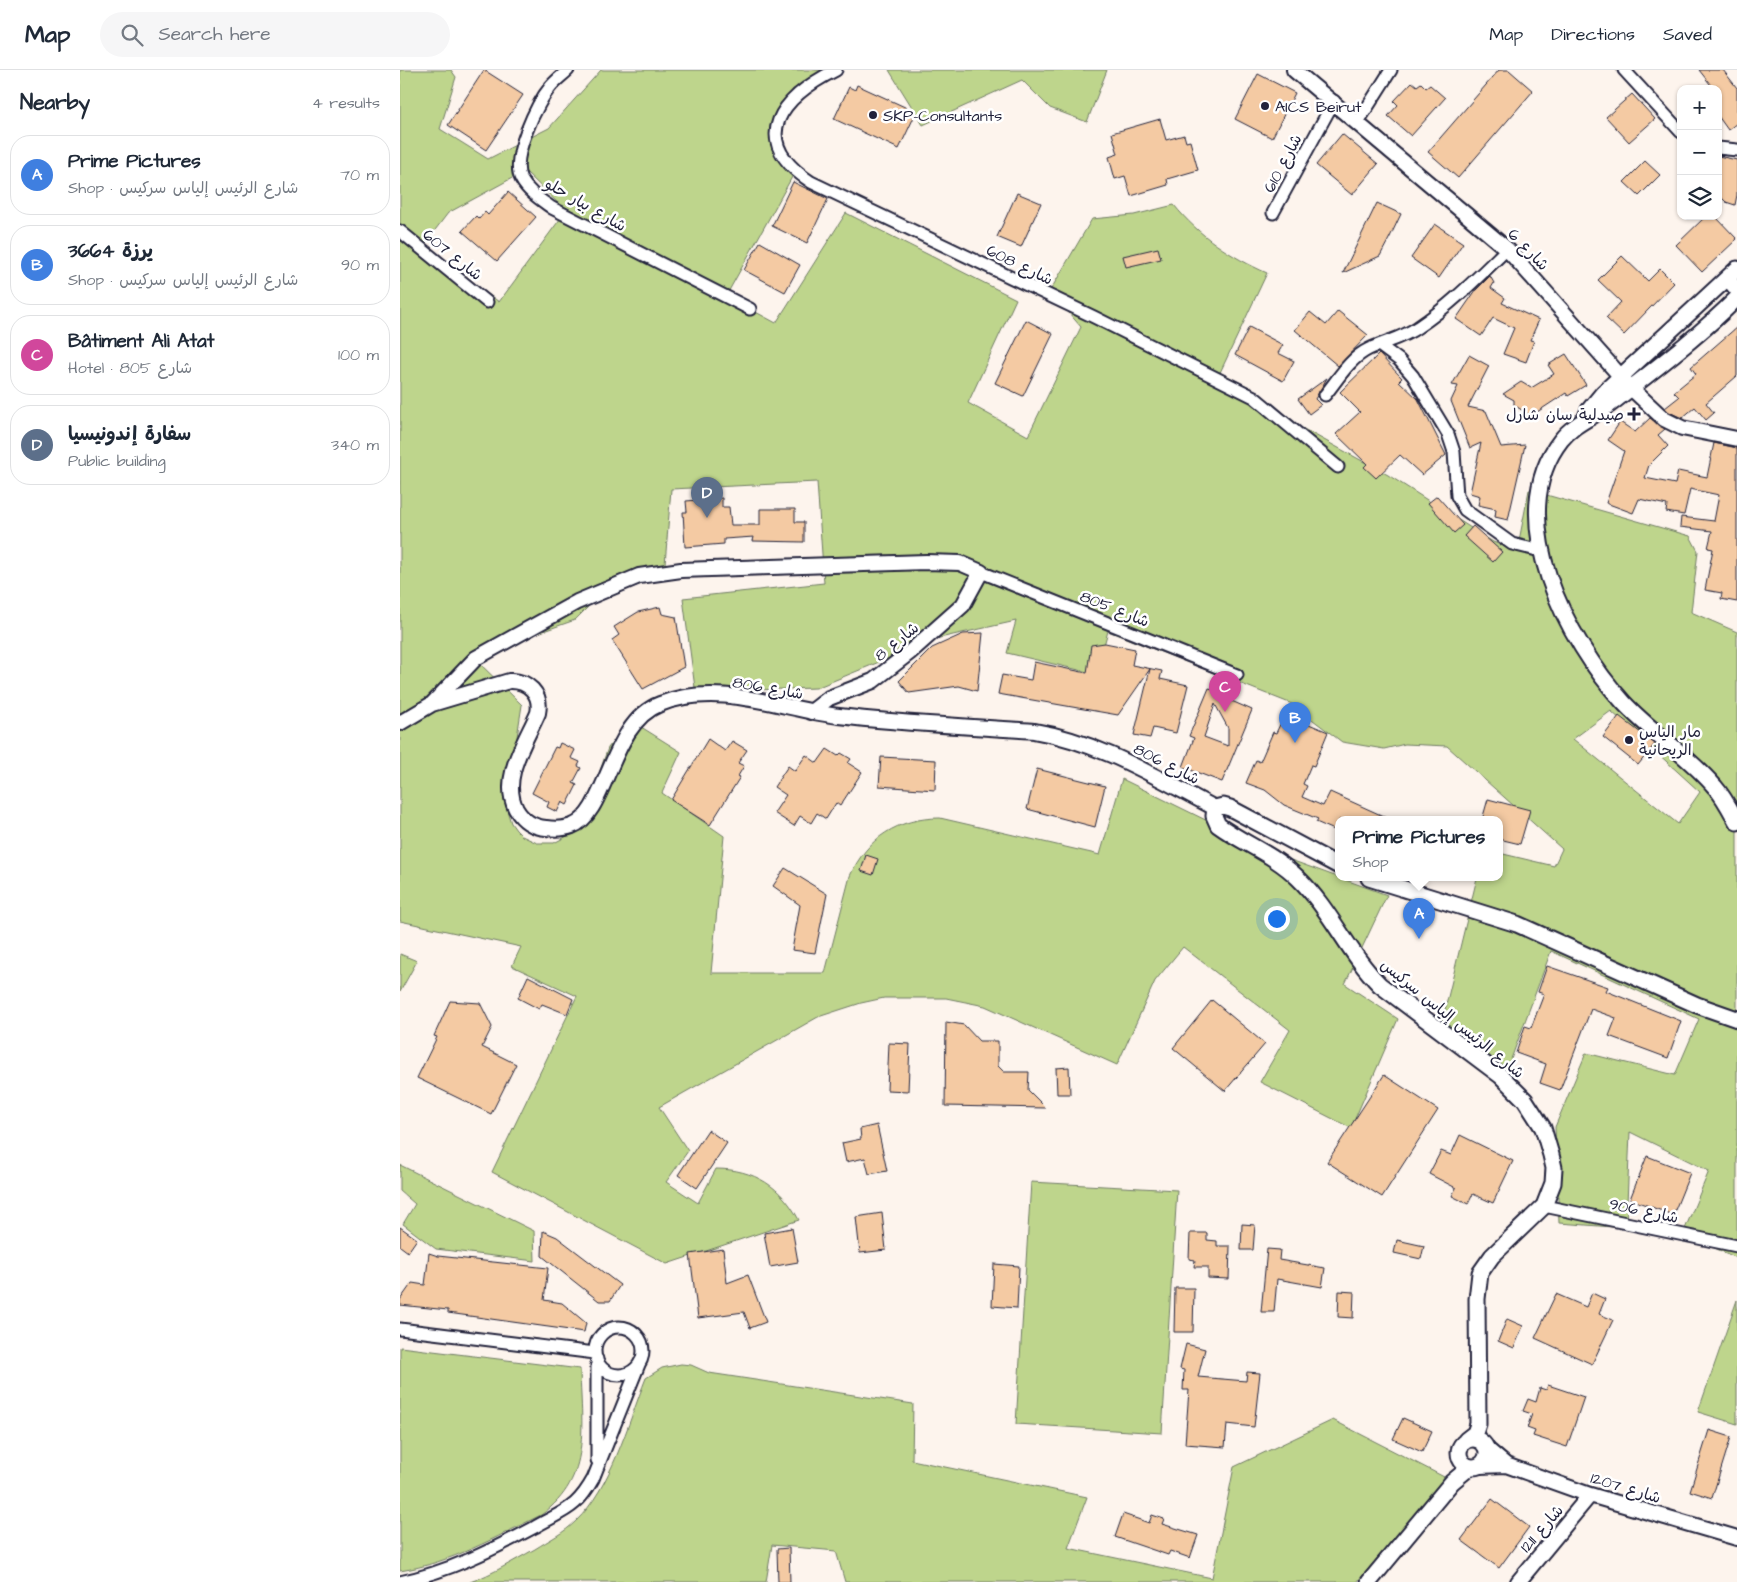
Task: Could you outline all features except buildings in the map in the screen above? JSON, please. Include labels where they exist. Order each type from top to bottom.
[{"type":"main road","points":[[1626,382],[1643,353],[1734,279]]},
{"type":"main road","points":[[1737,298],[1690,341],[1594,403],[1586,417],[1562,439],[1547,466],[1539,498],[1541,551],[1554,596],[1567,622],[1604,678],[1630,708],[1717,788],[1737,822]]},
{"type":"main road","points":[[1216,808],[1222,806],[1237,811],[1335,864]]},
{"type":"main road","name":"شارع الرئيس إلياس سركيس","points":[[1216,808],[1214,816],[1218,824],[1284,865],[1298,878],[1336,924],[1366,971],[1380,986],[1501,1076],[1524,1100],[1543,1128],[1554,1168],[1553,1183],[1544,1206],[1492,1256],[1480,1273],[1477,1299],[1478,1424],[1486,1446]]},
{"type":"main road","points":[[1379,881],[1517,924],[1697,1005],[1737,1019]]},
{"type":"main road","points":[[1470,1464],[1460,1449],[1466,1440],[1475,1433],[1478,1424]]},
{"type":"main road","points":[[1369,1582],[1452,1482],[1470,1464],[1486,1460],[1486,1446],[1476,1439],[1466,1440]]},
{"type":"street","name":"شارع بيار حلو","points":[[568,70],[552,85],[537,107],[519,155],[518,166],[521,179],[534,195],[552,208],[750,309]]},
{"type":"street","name":"شارع 608","points":[[836,70],[810,83],[790,101],[778,122],[778,148],[794,170],[811,182],[1094,317],[1254,397],[1338,467]]},
{"type":"street","name":"شارع 6","points":[[1294,70],[1507,249],[1626,382],[1664,419],[1682,428],[1737,439]]},
{"type":"street","points":[[1358,122],[1391,70]]},
{"type":"street","points":[[1624,70],[1679,130]]},
{"type":"street","name":"شارع 610","points":[[1274,213],[1334,102]]},
{"type":"street","points":[[1722,148],[1737,150]]},
{"type":"street","name":"شارع 607","points":[[400,231],[487,302]]},
{"type":"street","points":[[1325,395],[1351,362],[1368,350],[1409,334],[1430,319],[1507,249]]},
{"type":"street","points":[[1379,345],[1399,360],[1412,376],[1448,434],[1454,452],[1457,496],[1465,510],[1512,544],[1541,551]]},
{"type":"street","points":[[400,723],[432,704],[476,658],[577,602],[639,576],[681,570],[926,562],[960,563],[981,572]]},
{"type":"street","name":"شارع 805","points":[[981,572],[1237,675]]},
{"type":"street","name":"شارع 8","points":[[812,712],[829,698],[873,681],[909,653],[963,605],[981,572]]},
{"type":"street","name":"شارع 806","points":[[432,704],[509,681],[521,682],[531,687],[539,702],[538,713],[511,777],[511,791],[516,808],[524,820],[536,827],[555,829],[574,826],[586,815],[625,736],[644,712],[661,704],[686,698],[747,697],[812,712],[1058,735],[1093,746],[1216,808]]},
{"type":"street","name":"شارع 906","points":[[1544,1206],[1737,1246]]},
{"type":"street","points":[[400,1582],[433,1574],[471,1558],[567,1509],[584,1494],[597,1469],[640,1362],[643,1349],[642,1342],[638,1336],[627,1328],[608,1330],[598,1339],[596,1356],[597,1469]]},
{"type":"street","points":[[400,1329],[596,1356],[605,1370],[618,1374],[631,1372],[640,1362]]},
{"type":"street","name":"شارع 1207","points":[[1486,1446],[1506,1465]]},
{"type":"street","name":"شارع 1207","points":[[1470,1464],[1506,1465],[1590,1496],[1737,1538]]},
{"type":"street","name":"شارع 1211","points":[[1518,1582],[1590,1496]]},
{"type":"green space","points":[[400,70],[451,70],[456,77],[440,129],[488,159],[549,128],[601,70],[836,70],[793,89],[787,99],[780,131],[785,151],[797,168],[726,296],[776,323],[846,213],[1016,299],[968,403],[1028,436],[1081,327],[1050,291],[1092,219],[1134,215],[1174,205],[1216,245],[1267,273],[1216,381],[1388,475],[1493,542],[1517,551],[1529,490],[1690,536],[1698,551],[1691,612],[1737,632],[1737,1258],[1683,1234],[1709,1171],[1630,1132],[1626,1228],[1559,1223],[1555,1127],[1586,1053],[1675,1075],[1699,1019],[1551,951],[1504,1078],[1439,1034],[1476,881],[1503,881],[1503,854],[1554,866],[1562,849],[1447,746],[1405,744],[1384,749],[1342,742],[1292,704],[1108,631],[1096,674],[1007,653],[1016,621],[935,639],[816,688],[753,690],[695,688],[683,598],[824,583],[817,482],[671,489],[664,577],[597,598],[575,620],[472,656],[522,705],[506,807],[511,823],[516,830],[522,836],[537,843],[554,843],[575,832],[586,810],[608,748],[630,720],[681,752],[662,793],[724,836],[711,973],[825,973],[850,876],[865,851],[886,833],[898,826],[911,822],[940,818],[1100,855],[1122,779],[1277,855],[1335,876],[1335,881],[1348,881],[1387,895],[1345,984],[1398,1019],[1351,1128],[1260,1082],[1290,1030],[1183,947],[1155,981],[1117,1065],[985,1006],[946,998],[884,998],[861,1003],[818,1017],[659,1107],[688,1151],[666,1182],[698,1203],[716,1169],[743,1172],[754,1176],[775,1189],[792,1208],[799,1220],[667,1264],[492,1172],[577,996],[512,966],[521,947],[400,921]],"holes":[[[525,171],[566,211],[499,302],[423,246],[448,213]],[[1611,711],[1700,792],[1678,824],[1573,739]]]},
{"type":"green space","points":[[889,70],[1107,70],[1087,122],[1050,108],[1022,80],[923,125]]},
{"type":"green space","points":[[400,954],[417,961],[400,992]]},
{"type":"green space","points":[[400,1165],[534,1231],[535,1261],[436,1249],[403,1224],[415,1204],[400,1191]]},
{"type":"green space","points":[[1031,1182],[1177,1190],[1162,1433],[1016,1424]]},
{"type":"green space","points":[[1737,1300],[1737,1424],[1698,1412]]},
{"type":"green space","points":[[400,1347],[580,1369],[582,1430],[576,1467],[569,1484],[558,1500],[541,1515],[455,1556],[400,1571]]},
{"type":"green space","points":[[681,1364],[691,1365],[709,1373],[913,1404],[912,1460],[1087,1497],[1068,1548],[1212,1578],[1234,1467],[1333,1420],[1446,1478],[1357,1582],[845,1582],[836,1551],[772,1545],[766,1582],[470,1582],[495,1571],[535,1549],[576,1521],[599,1491],[609,1473],[646,1378],[662,1368]]},
{"type":"place","name":"AICS Beirut","points":[[1265,106]]},
{"type":"place","name":"SKP-Consultants","points":[[873,115]]},
{"type":"place","name":"صيدلية سان شارل","points":[[1634,414]]},
{"type":"place","name":"سفارة إندونيسيا","points":[[707,518]]},
{"type":"place","name":"Bâtiment Ali Atat","points":[[1225,712]]},
{"type":"place","name":"مار الياس الريحانية","points":[[1629,740]]},
{"type":"place","name":"يرزة 3664","points":[[1295,743]]},
{"type":"place","name":"Prime Pictures","points":[[1419,939]]}]
